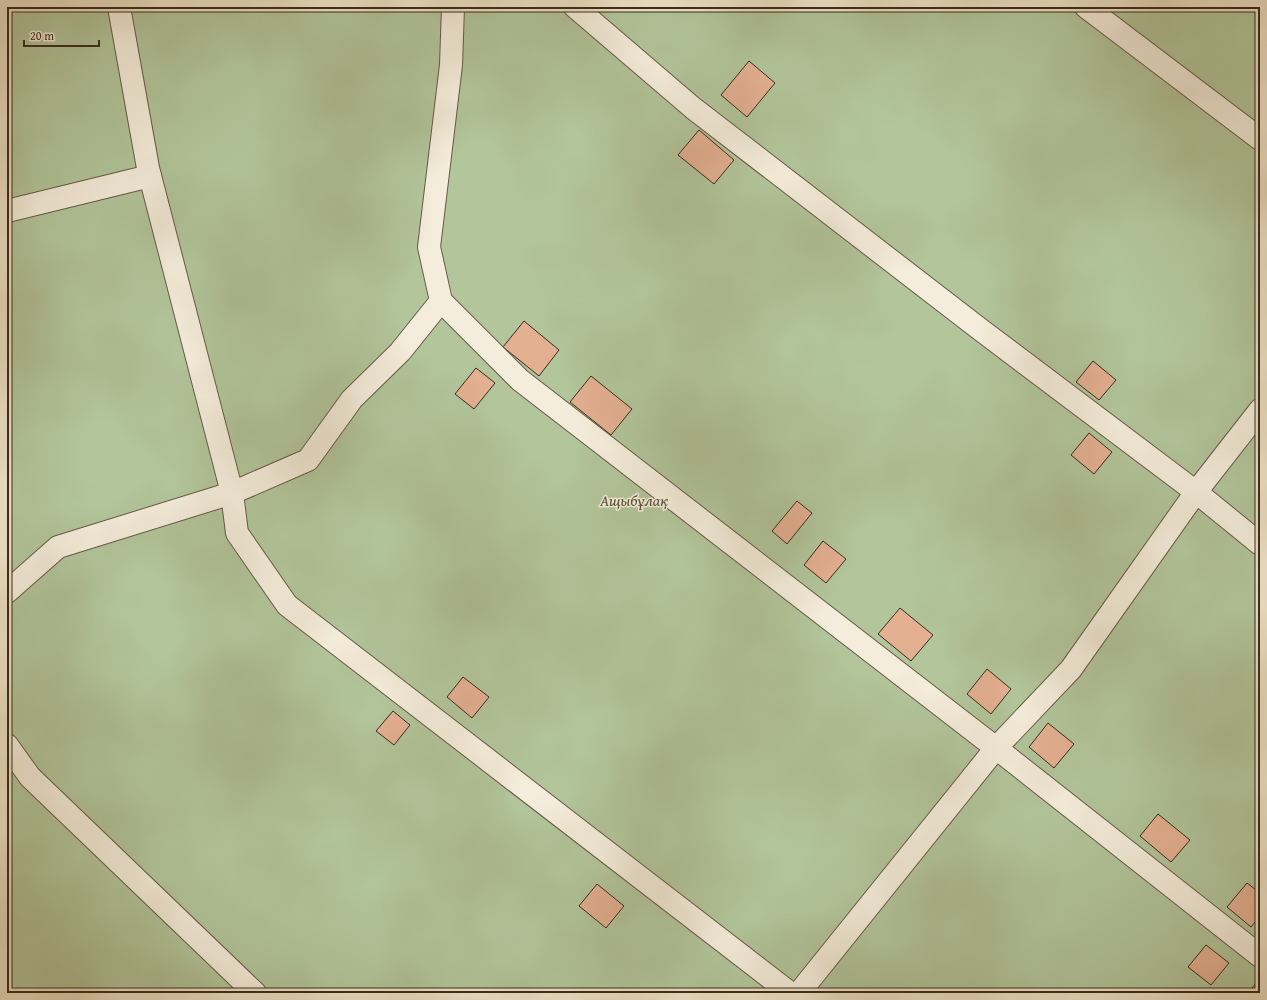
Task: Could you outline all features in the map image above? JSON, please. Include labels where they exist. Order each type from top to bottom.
[{"type":"street","points":[[119,7],[150,176],[232,493],[238,533],[287,605],[790,993]]},
{"type":"street","points":[[453,7],[451,65],[429,247],[441,301],[520,380],[996,748],[1260,956]]},
{"type":"street","points":[[575,7],[693,108],[981,330],[1196,492],[1260,544]]},
{"type":"street","points":[[1086,7],[1260,140]]},
{"type":"street","points":[[7,210],[150,176]]},
{"type":"street","points":[[7,592],[58,547],[232,493],[308,460],[352,398],[400,352],[441,301]]},
{"type":"street","points":[[799,993],[996,748],[1071,669],[1196,492],[1260,410]]},
{"type":"street","points":[[7,746],[30,777],[255,993]]},
{"type":"green space","name":"Ащыбұлақ","points":[[7,7],[1260,7],[1260,993],[7,993]]},
{"type":"building","points":[[749,61],[775,83],[747,117],[721,95]]},
{"type":"building","points":[[699,130],[734,160],[714,184],[678,155]]},
{"type":"building","points":[[524,321],[559,350],[539,376],[503,347]]},
{"type":"building","points":[[1093,361],[1116,380],[1099,400],[1076,382]]},
{"type":"building","points":[[476,368],[495,383],[474,409],[455,394]]},
{"type":"building","points":[[591,376],[632,409],[611,435],[570,402]]},
{"type":"building","points":[[1089,433],[1112,452],[1094,474],[1071,455]]},
{"type":"building","points":[[797,501],[812,513],[787,544],[772,531]]},
{"type":"building","points":[[823,541],[846,559],[826,583],[804,565]]},
{"type":"building","points":[[900,608],[933,635],[911,661],[878,634]]},
{"type":"building","points":[[987,669],[1011,689],[991,714],[967,694]]},
{"type":"building","points":[[463,677],[489,697],[472,718],[447,697]]},
{"type":"building","points":[[393,711],[410,725],[394,745],[376,731]]},
{"type":"building","points":[[1048,723],[1074,744],[1054,768],[1029,747]]},
{"type":"building","points":[[1158,814],[1190,840],[1171,862],[1140,836]]},
{"type":"building","points":[[1247,883],[1260,893],[1260,916],[1251,927],[1227,907]]},
{"type":"building","points":[[597,884],[624,906],[606,928],[579,906]]},
{"type":"building","points":[[1206,945],[1229,963],[1211,985],[1188,967]]},
{"type":"building","points":[[1257,982],[1260,984],[1260,993],[1248,993]]}]
